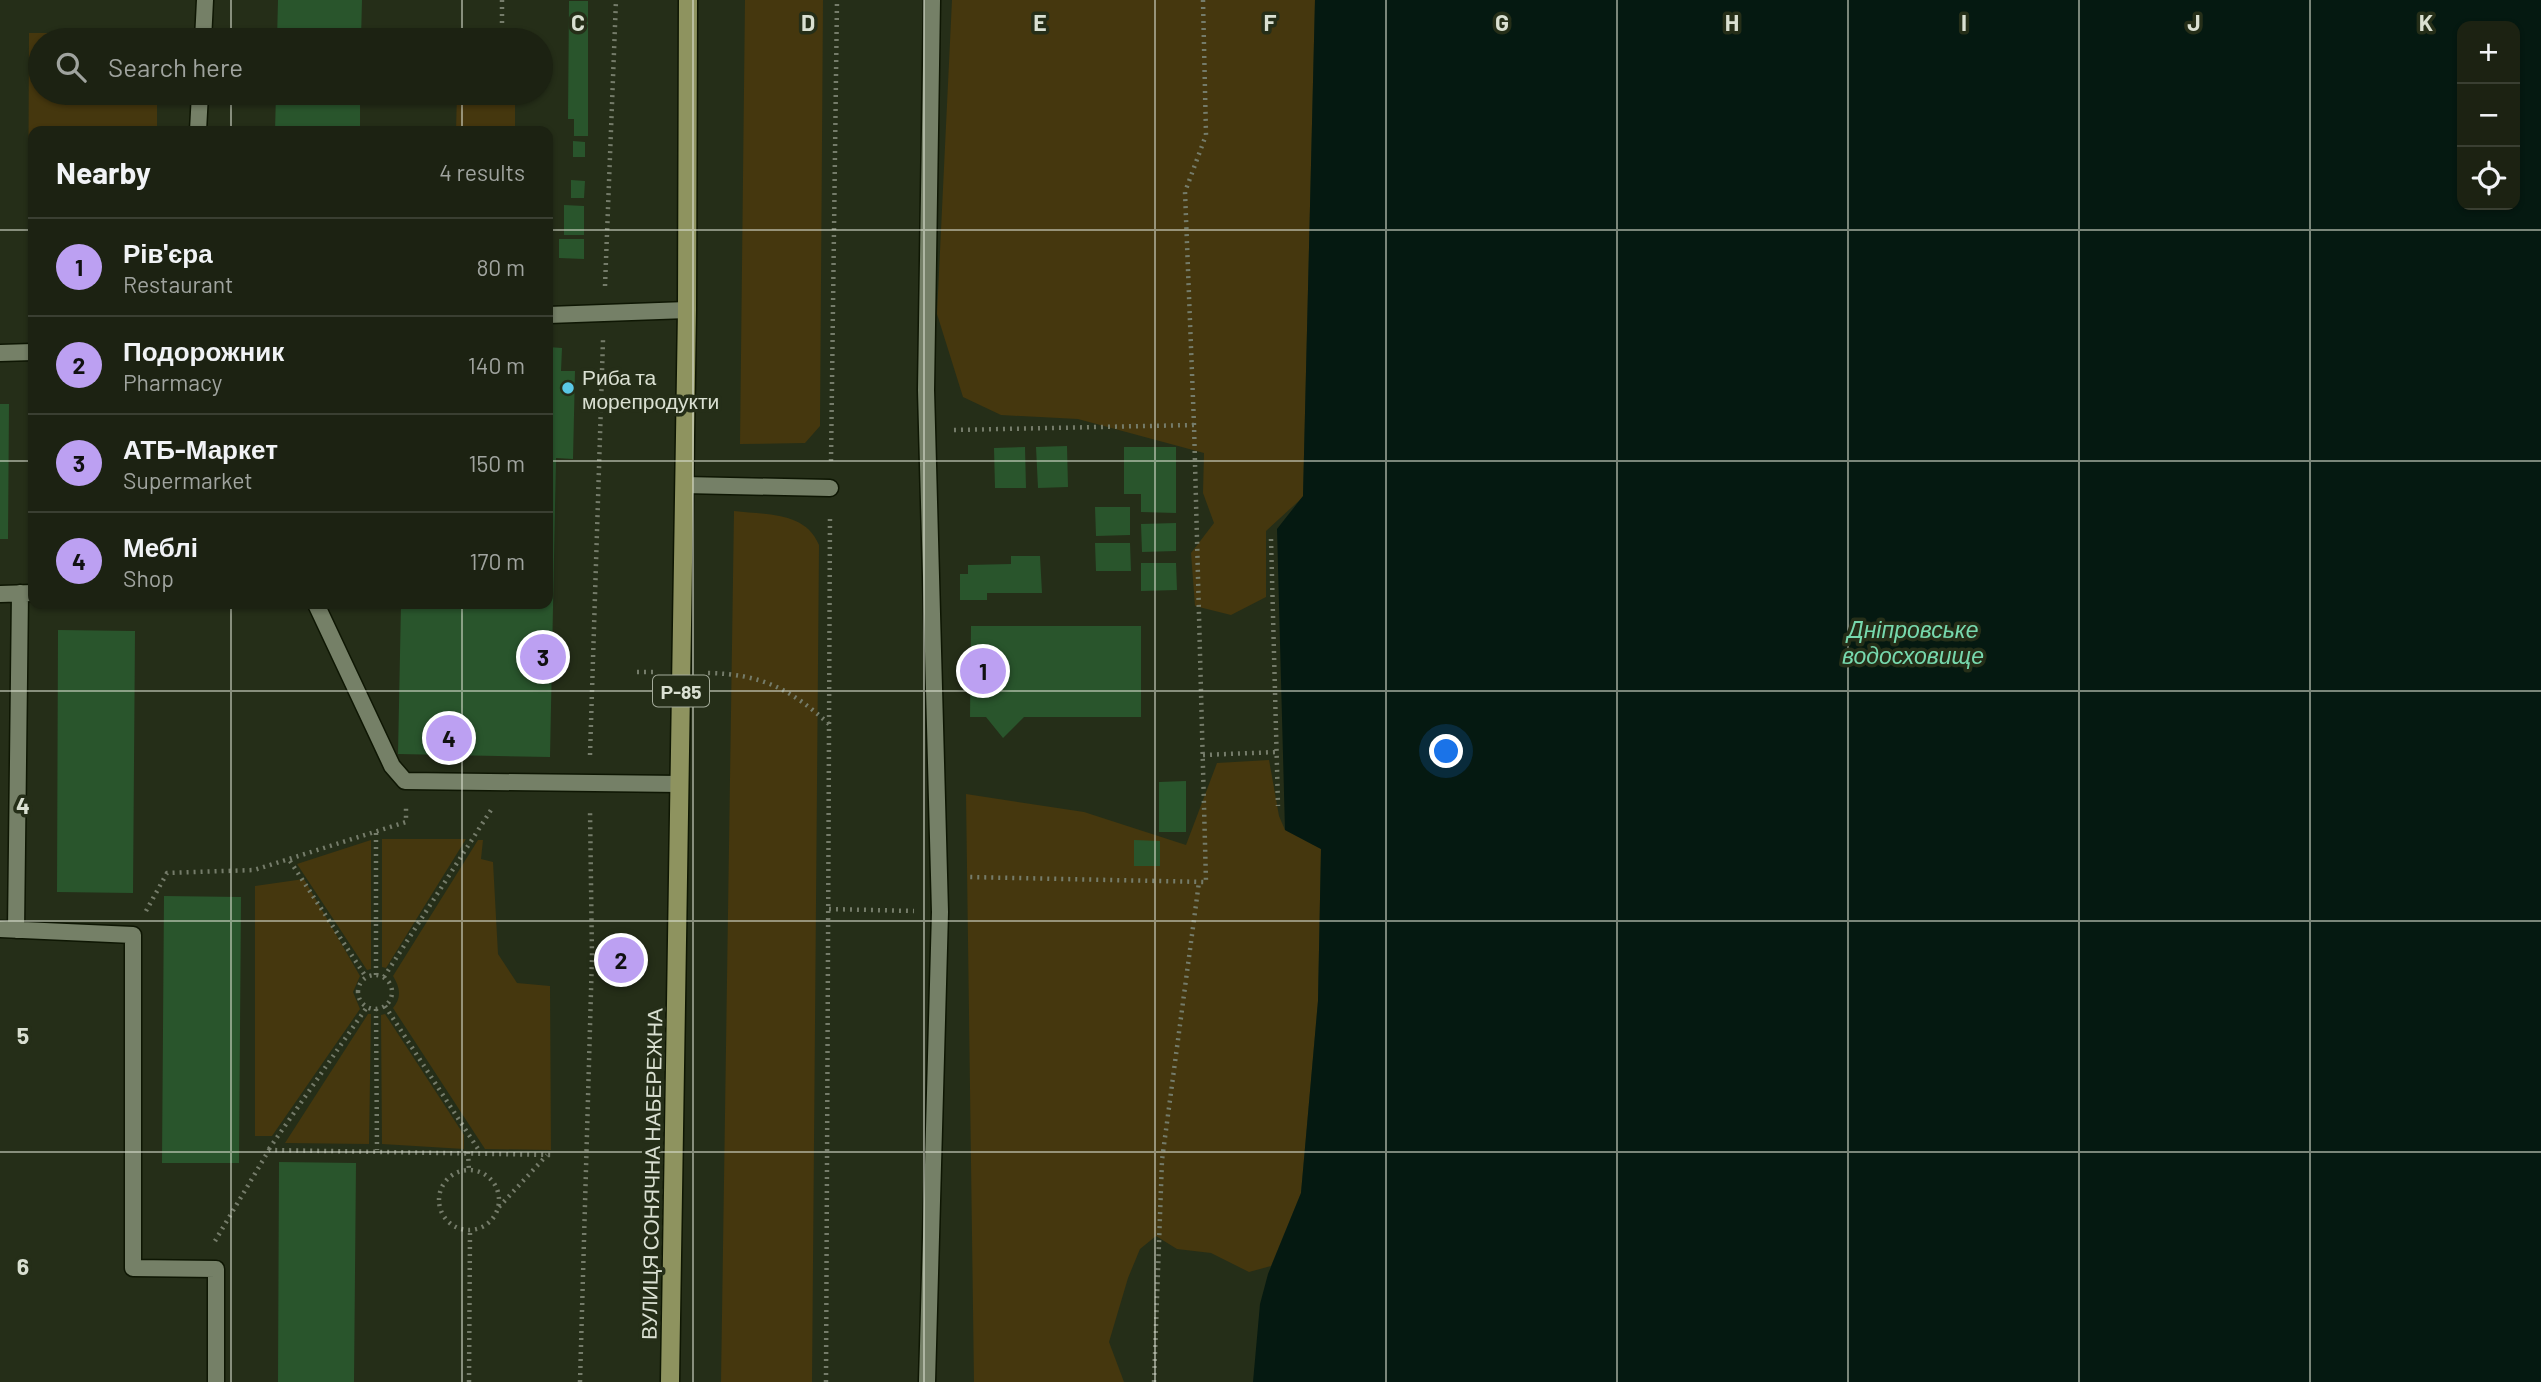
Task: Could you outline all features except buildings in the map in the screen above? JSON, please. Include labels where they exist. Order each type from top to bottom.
[{"type":"main road","name":"ВУЛИЦЯ СОНЯЧНА НАБЕРЕЖНА","points":[[670,1382],[687,310],[688,0]]},
{"type":"lane","points":[[204,28],[205,0]]},
{"type":"lane","points":[[927,1382],[940,912],[927,430],[932,0]]},
{"type":"lane","points":[[198,126],[199,105]]},
{"type":"lane","points":[[553,315],[687,310]]},
{"type":"lane","points":[[0,353],[28,352]]},
{"type":"lane","points":[[684,485],[830,488]]},
{"type":"lane","points":[[0,594],[27,593],[8,930],[133,934],[133,1268],[216,1269],[216,1382]]},
{"type":"lane","points":[[318,609],[392,766],[405,781],[680,784]]},
{"type":"path","points":[[502,0],[502,28]]},
{"type":"path","points":[[580,1382],[592,956],[589,783],[616,0]]},
{"type":"path","points":[[826,1382],[830,488],[837,0]]},
{"type":"path","points":[[939,877],[1206,882],[1185,192],[1206,135],[1203,0]]},
{"type":"path","points":[[927,430],[1194,425]]},
{"type":"path","points":[[1271,539],[1278,806]]},
{"type":"path","points":[[723,673],[748,675],[781,689],[801,699],[830,725]]},
{"type":"path","points":[[1203,755],[1277,752]]},
{"type":"path","points":[[133,934],[167,873],[254,870],[290,861],[406,822],[405,781]]},
{"type":"path","points":[[384,977],[507,784]]},
{"type":"path","points":[[376,833],[376,975]]},
{"type":"path","points":[[290,861],[366,977]]},
{"type":"path","points":[[1154,1382],[1162,1160],[1199,882]]},
{"type":"path","points":[[829,909],[940,912]]},
{"type":"path","points":[[366,977],[384,977],[390,984],[392,995],[385,1006],[376,1009],[367,1007],[358,992],[366,977]]},
{"type":"path","points":[[385,1006],[480,1153]]},
{"type":"path","points":[[199,1269],[269,1150],[367,1007]]},
{"type":"path","points":[[376,1009],[376,1150]]},
{"type":"path","points":[[269,1150],[555,1155]]},
{"type":"path","points":[[468,1152],[469,1171]]},
{"type":"path","points":[[499,1208],[500,1198],[492,1180],[484,1174],[469,1171],[455,1174],[447,1180],[439,1198],[444,1217],[452,1225],[470,1231],[489,1224],[499,1208],[547,1155]]},
{"type":"path","points":[[469,1382],[470,1231]]},
{"type":"shaded area","points":[[745,0],[823,0],[820,426],[805,443],[740,444]]},
{"type":"shaded area","points":[[952,0],[1315,0],[1303,497],[1266,531],[1266,597],[1231,615],[1195,606],[1191,553],[1214,523],[1203,493],[1204,453],[1078,419],[1001,415],[963,397],[937,314]]},
{"type":"shaded area","points":[[29,105],[157,105],[157,126],[29,126]]},
{"type":"shaded area","points":[[457,105],[515,105],[515,126],[456,126]]},
{"type":"shaded area","points":[[734,511],[794,520],[813,534],[819,545],[812,1382],[721,1382]]},
{"type":"shaded area","points":[[1269,760],[1279,816],[1285,830],[1321,849],[1318,1001],[1301,1193],[1271,1266],[1249,1272],[1211,1253],[1177,1249],[1156,1236],[1140,1249],[1128,1278],[1109,1342],[1124,1382],[974,1382],[966,794],[1084,812],[1186,845],[1217,763]]},
{"type":"shaded area","points":[[382,839],[466,839],[386,968],[382,967]]},
{"type":"shaded area","points":[[371,840],[371,969],[367,970],[297,864]]},
{"type":"shaded area","points":[[478,840],[483,840],[481,859],[493,862],[498,954],[517,983],[550,986],[551,1150],[485,1149],[393,1008],[399,992],[393,976]]},
{"type":"shaded area","points":[[304,879],[360,976],[353,992],[360,1009],[272,1136],[255,1136],[255,886]]},
{"type":"shaded area","points":[[368,1014],[371,1014],[369,1144],[285,1143]]},
{"type":"shaded area","points":[[385,1014],[464,1135],[464,1149],[382,1144],[381,1015]]},
{"type":"water","name":"Дніпровське водосховище","points":[[1315,0],[2541,0],[2541,1382],[1253,1382],[1260,1304],[1268,1274],[1301,1193],[1318,1001],[1321,849],[1285,830],[1277,529],[1303,496]]},
{"type":"place","name":"Риба та морепродукти","points":[[568,388]]},
{"type":"place","name":"АТБ-Маркет","points":[[543,657]]},
{"type":"place","name":"Рів'єра","points":[[983,671]]},
{"type":"place","name":"Меблі","points":[[449,738]]},
{"type":"place","name":"Подорожник","points":[[621,960]]}]
